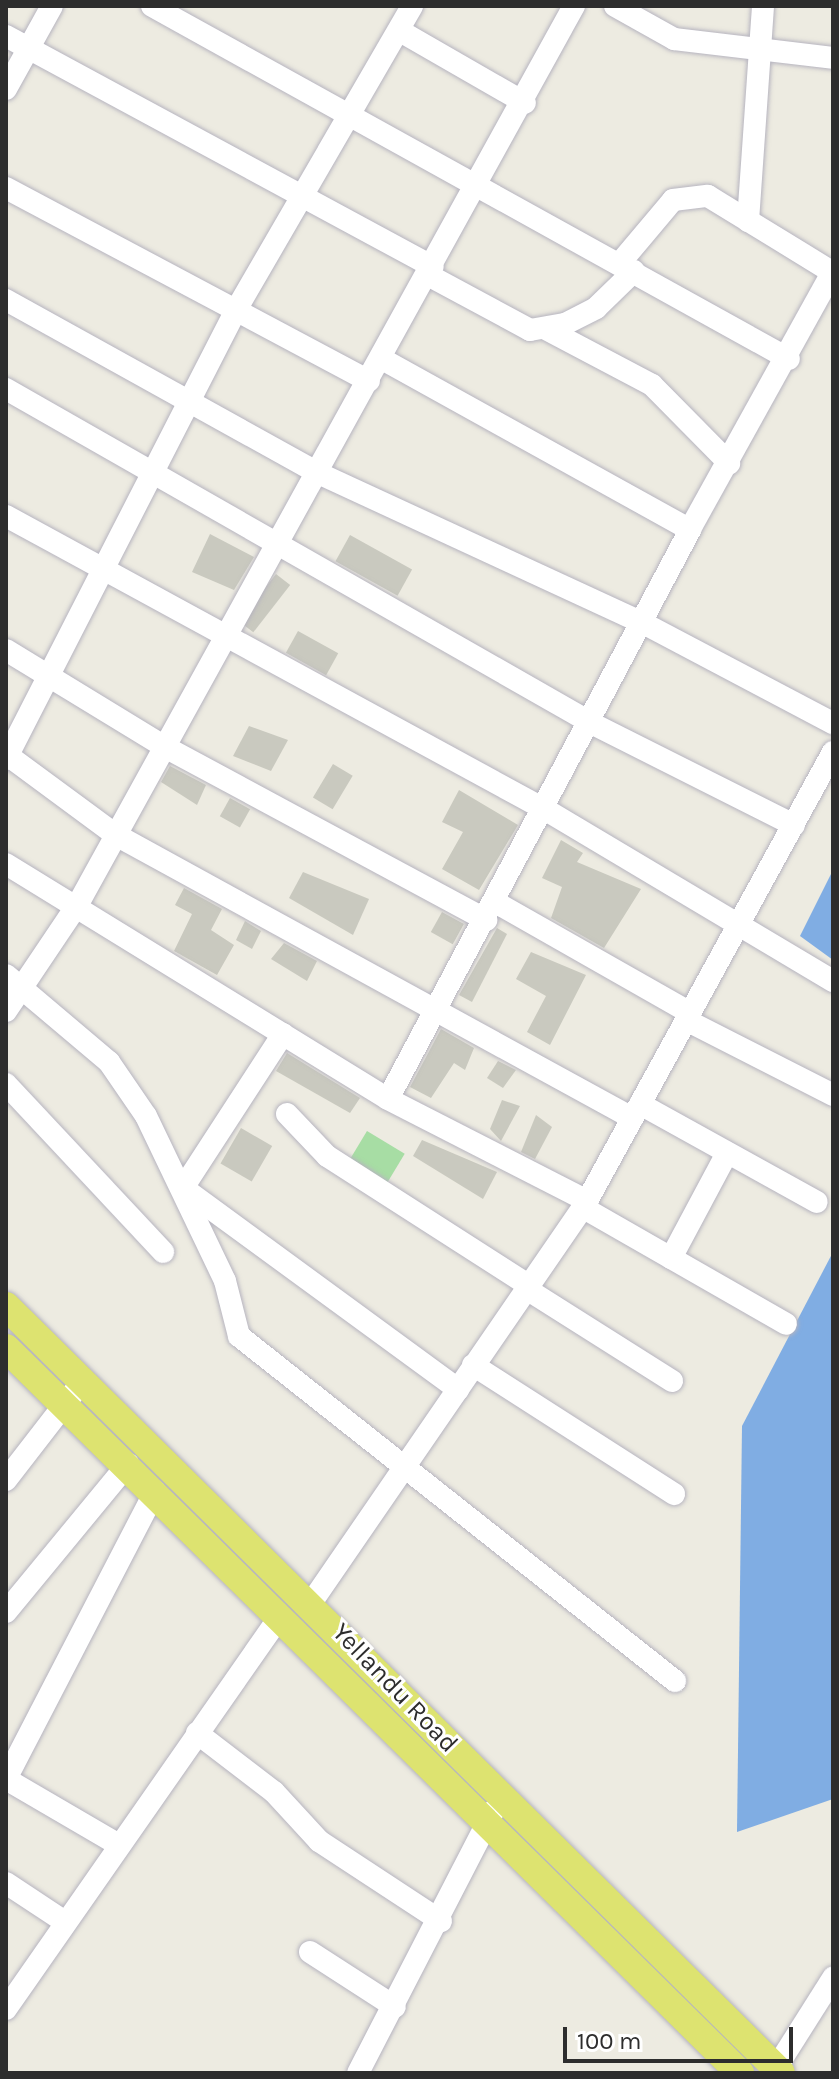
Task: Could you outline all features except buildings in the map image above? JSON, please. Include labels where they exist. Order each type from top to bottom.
[{"type":"main road","name":"Yellandu Road","points":[[6,1306],[311,1603],[732,2070]]},
{"type":"main road","name":"Yellandu Road","points":[[8,1354],[128,1464],[280,1616],[495,1808],[778,2070]]},
{"type":"main road","points":[[732,2070],[756,2048]]},
{"type":"street","points":[[6,89],[52,6]]},
{"type":"street","points":[[152,6],[352,111],[789,359]]},
{"type":"street","points":[[6,1011],[15,982],[78,904],[480,185],[574,6]]},
{"type":"street","points":[[615,6],[674,39],[761,45],[833,58]]},
{"type":"street","points":[[748,221],[763,6]]},
{"type":"street","points":[[525,103],[402,14],[352,111],[236,310],[153,473],[100,568],[7,756],[116,835],[435,1012],[727,1153],[817,1202]]},
{"type":"street","points":[[6,36],[303,196],[431,271],[516,327],[546,329],[652,385],[729,463]]},
{"type":"street","points":[[6,188],[369,381]]},
{"type":"street","points":[[388,1099],[593,724],[690,529],[789,359],[828,300],[833,271],[708,196],[673,200],[596,308],[546,329]]},
{"type":"street","points":[[6,300],[318,473],[643,623],[833,723]]},
{"type":"street","points":[[382,359],[690,529]]},
{"type":"street","points":[[6,389],[593,724],[794,825]]},
{"type":"street","points":[[6,516],[546,810],[833,981]]},
{"type":"street","points":[[6,650],[165,747],[491,911],[833,1095]]},
{"type":"street","points":[[311,1603],[584,1204],[833,752]]},
{"type":"street","points":[[6,864],[78,904],[388,1099],[584,1204],[786,1324]]},
{"type":"street","points":[[15,982],[109,1062],[183,1188],[225,1281],[239,1336],[404,1470],[531,1560],[675,1681]]},
{"type":"street","points":[[183,1188],[283,1034]]},
{"type":"street","points":[[6,1084],[163,1252]]},
{"type":"street","points":[[287,1114],[327,1156],[672,1381]]},
{"type":"street","points":[[671,1258],[727,1153]]},
{"type":"street","points":[[183,1188],[458,1389]]},
{"type":"street","points":[[473,1365],[674,1494]]},
{"type":"street","points":[[6,1480],[82,1382]]},
{"type":"street","points":[[6,1612],[128,1464]]},
{"type":"street","points":[[119,1845],[6,1779],[155,1491]]},
{"type":"street","points":[[8,2001],[280,1616]]},
{"type":"street","points":[[197,1733],[274,1792],[319,1841],[441,1921]]},
{"type":"street","points":[[358,2073],[441,1921],[495,1808]]},
{"type":"street","points":[[6,1883],[65,1922]]},
{"type":"street","points":[[310,1952],[395,2007]]},
{"type":"street","points":[[778,2070],[833,1978]]},
{"type":"green space","points":[[367,1131],[405,1154],[386,1185],[348,1162]]},
{"type":"water","points":[[833,870],[833,960],[800,936]]},
{"type":"water","points":[[833,1252],[833,1799],[737,1832],[742,1426]]}]
